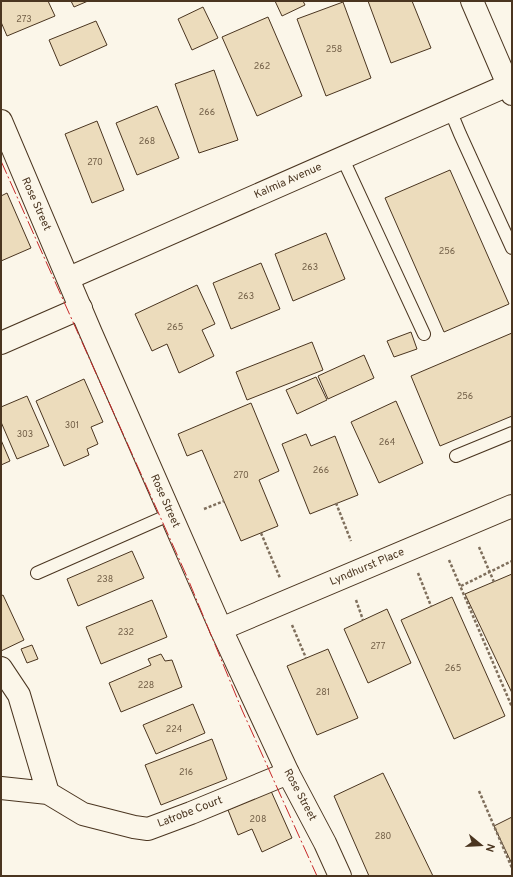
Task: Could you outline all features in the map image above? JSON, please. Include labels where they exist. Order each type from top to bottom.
[{"type":"street","points":[[472,1],[510,90]]},
{"type":"street","name":"Kalmia Avenue","points":[[69,278],[450,110],[510,90]]},
{"type":"street","name":"Rose Street","points":[[1,121],[221,629],[288,773],[325,843],[340,876]]},
{"type":"street","points":[[1,343],[81,308]]},
{"type":"street","name":"Lyndhurst Place","points":[[221,629],[512,506]]},
{"type":"street","points":[[1,668],[19,695],[48,793]]},
{"type":"street","name":"Latrobe Court","points":[[1,788],[48,793],[83,814],[134,828],[148,829],[288,773]]},
{"type":"lane","points":[[450,110],[512,248]]},
{"type":"lane","points":[[342,157],[424,334]]},
{"type":"lane","points":[[456,456],[512,434]]},
{"type":"lane","points":[[37,573],[171,514]]},
{"type":"path","points":[[204,509],[224,501]]},
{"type":"path","points":[[336,503],[351,541]]},
{"type":"path","points":[[261,533],[290,600]]},
{"type":"path","points":[[478,545],[494,582]]},
{"type":"path","points":[[448,557],[512,707]]},
{"type":"path","points":[[461,586],[512,561]]},
{"type":"path","points":[[418,571],[431,606]]},
{"type":"path","points":[[355,598],[363,620]]},
{"type":"path","points":[[292,625],[306,658]]},
{"type":"path","points":[[478,791],[512,868]]},
{"type":"building","points":[[1,1],[48,1],[55,16],[7,36],[1,22]]},
{"type":"building","points":[[71,1],[88,1],[74,7]]},
{"type":"building","points":[[275,1],[303,1],[305,5],[282,16]]},
{"type":"building","points":[[368,1],[412,1],[431,48],[391,63]]},
{"type":"building","points":[[343,2],[371,78],[326,96],[297,19]]},
{"type":"building","points":[[203,7],[218,38],[192,50],[178,19]]},
{"type":"building","points":[[268,17],[302,96],[257,116],[222,37]]},
{"type":"building","points":[[96,21],[107,45],[60,66],[49,40]]},
{"type":"building","points":[[214,70],[238,140],[199,153],[175,84]]},
{"type":"building","points":[[157,106],[179,158],[137,175],[116,123]]},
{"type":"building","points":[[97,121],[124,190],[92,203],[65,134]]},
{"type":"building","points":[[450,170],[509,304],[444,332],[385,198]]},
{"type":"building","points":[[7,193],[31,248],[1,261],[1,196]]},
{"type":"building","points":[[326,233],[345,279],[293,301],[275,254]]},
{"type":"building","points":[[261,263],[280,309],[231,329],[213,283]]},
{"type":"building","points":[[197,285],[215,324],[202,330],[214,356],[179,373],[167,344],[152,351],[135,314]]},
{"type":"building","points":[[411,332],[417,349],[394,357],[387,341]]},
{"type":"building","points":[[512,333],[512,416],[440,446],[411,376]]},
{"type":"building","points":[[312,342],[323,370],[247,400],[236,372]]},
{"type":"building","points":[[364,355],[374,378],[328,399],[318,376]]},
{"type":"building","points":[[316,377],[327,400],[297,414],[286,390]]},
{"type":"building","points":[[84,379],[103,422],[91,427],[98,444],[87,449],[89,455],[64,466],[36,401]]},
{"type":"building","points":[[27,396],[49,446],[17,459],[1,422],[1,407]]},
{"type":"building","points":[[396,401],[423,463],[379,483],[351,422]]},
{"type":"building","points":[[251,403],[279,471],[259,480],[278,526],[241,541],[202,450],[187,456],[178,434]]},
{"type":"building","points":[[306,434],[311,446],[335,436],[358,495],[310,514],[282,444]]},
{"type":"building","points":[[1,440],[10,461],[1,465]]},
{"type":"building","points":[[132,551],[144,578],[78,606],[67,579]]},
{"type":"building","points":[[512,574],[512,693],[465,594]]},
{"type":"building","points":[[3,595],[24,640],[1,651],[1,596]]},
{"type":"building","points":[[452,597],[505,716],[454,739],[401,620]]},
{"type":"building","points":[[152,600],[167,637],[101,664],[86,627]]},
{"type":"building","points":[[387,609],[411,663],[368,683],[344,629]]},
{"type":"building","points":[[32,645],[38,659],[27,663],[21,649]]},
{"type":"building","points":[[328,649],[358,718],[317,735],[287,666]]},
{"type":"building","points":[[161,654],[165,661],[172,660],[182,687],[121,712],[109,683],[151,665],[148,659]]},
{"type":"building","points":[[193,704],[205,733],[156,754],[143,725]]},
{"type":"building","points":[[212,739],[227,779],[161,805],[145,765]]},
{"type":"building","points":[[383,773],[433,876],[369,876],[334,796]]},
{"type":"building","points":[[271,791],[292,838],[262,852],[252,829],[238,835],[228,810]]},
{"type":"building","points":[[512,817],[512,864],[494,826]]},
{"type":"power","points":[[1,161],[188,579],[242,710],[317,876]]}]
